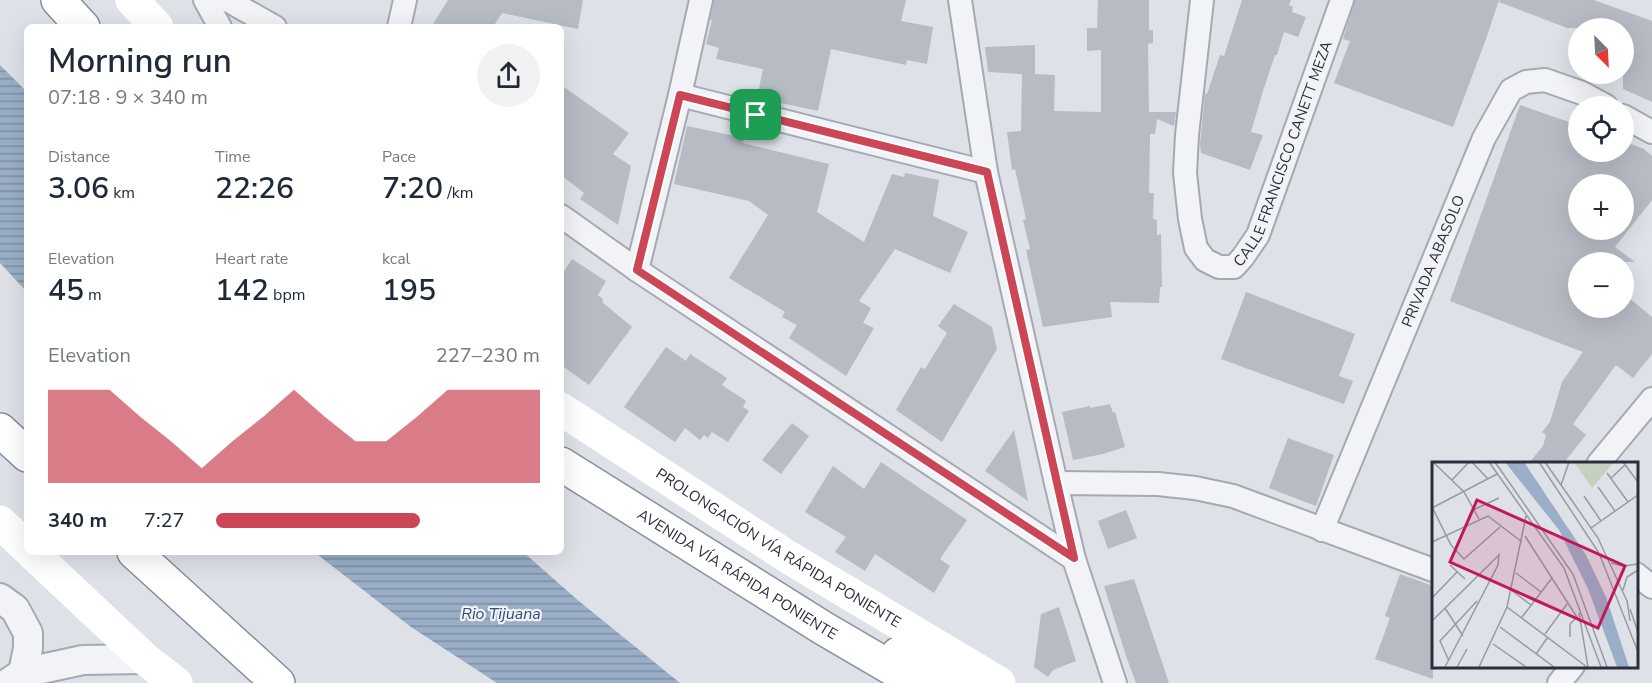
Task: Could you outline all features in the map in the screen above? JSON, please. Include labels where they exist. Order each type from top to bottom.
[{"type":"main road","points":[[58,0],[80,24]]},
{"type":"main road","points":[[132,0],[154,24]]},
{"type":"main road","name":"PROLONGACIÓN VÍA RÁPIDA PONIENTE","points":[[564,411],[788,557],[999,683]]},
{"type":"main road","points":[[0,430],[24,452]]},
{"type":"main road","name":"AVENIDA VÍA RÁPIDA PONIENTE","points":[[564,466],[823,628],[917,683]]},
{"type":"main road","points":[[0,522],[24,545]]},
{"type":"main road","points":[[34,555],[145,659],[176,683]]},
{"type":"main road","points":[[137,555],[278,683]]},
{"type":"main road","points":[[823,628],[845,629],[961,683]]},
{"type":"street","points":[[205,0],[218,24]]},
{"type":"street","points":[[400,24],[405,0]]},
{"type":"street","points":[[637,270],[701,0]]},
{"type":"street","points":[[960,0],[987,172],[1056,483],[1074,558],[1115,683]]},
{"type":"street","name":"CALLE FRANCISCO CANETT MEZA","points":[[1202,0],[1185,173],[1196,248],[1205,260],[1219,267],[1234,267],[1258,235],[1342,0]]},
{"type":"street","points":[[234,2],[269,24]]},
{"type":"street","name":"PRIVADA ABASOLO","points":[[1322,530],[1484,138],[1511,90],[1527,82],[1545,80],[1588,96]]},
{"type":"street","points":[[680,95],[987,172]]},
{"type":"street","points":[[1634,122],[1652,132]]},
{"type":"street","points":[[564,218],[637,270],[1074,558]]},
{"type":"street","points":[[1600,462],[1652,399]]},
{"type":"street","points":[[1056,483],[1158,484],[1196,488],[1233,496],[1432,570]]},
{"type":"street","points":[[0,597],[15,609],[28,633],[28,648],[15,678]]},
{"type":"street","points":[[15,678],[83,660],[145,659]]},
{"type":"street","points":[[1559,683],[1571,668]]},
{"type":"water","points":[[0,65],[24,89],[24,289],[0,263]]},
{"type":"water","name":"Rio Tijuana","points":[[318,555],[526,555],[580,602],[680,683],[497,683],[411,627]]},
{"type":"building","points":[[448,0],[583,0],[578,29],[564,26],[564,24],[502,13],[495,24],[433,24]]},
{"type":"building","points":[[714,0],[906,0],[901,21],[933,27],[927,64],[907,60],[906,65],[831,49],[818,111],[757,98],[763,69],[716,59],[719,48],[706,44]]},
{"type":"building","points":[[1098,0],[1149,0],[1149,30],[1153,30],[1153,43],[1148,44],[1149,112],[1176,112],[1174,126],[1157,119],[1155,134],[1150,134],[1149,193],[1154,193],[1153,219],[1157,220],[1157,235],[1161,234],[1162,287],[1160,287],[1159,303],[1110,302],[1112,317],[1043,327],[1026,250],[1030,249],[1023,220],[1026,219],[1015,169],[1012,170],[1007,132],[1021,131],[1022,74],[988,72],[985,47],[1035,45],[1035,74],[1055,75],[1054,111],[1101,112],[1101,50],[1087,51],[1087,28],[1097,28]]},
{"type":"building","points":[[1242,0],[1291,0],[1289,5],[1293,7],[1292,12],[1306,17],[1298,37],[1284,32],[1277,55],[1275,55],[1251,132],[1263,135],[1250,170],[1201,153],[1200,144],[1205,93],[1207,94],[1220,55],[1224,56]]},
{"type":"building","points":[[1355,0],[1499,0],[1453,127],[1334,83],[1350,41],[1343,39]]},
{"type":"building","points":[[1500,0],[1594,0],[1652,21],[1652,102],[1623,89],[1623,84],[1634,84],[1634,18],[1568,18],[1567,28],[1499,2]]},
{"type":"building","points":[[564,87],[629,133],[613,154],[631,166],[618,225],[580,199],[584,193],[564,177]]},
{"type":"building","points":[[1520,105],[1568,122],[1568,162],[1634,162],[1634,145],[1644,149],[1652,156],[1652,200],[1634,223],[1634,174],[1568,174],[1568,240],[1621,240],[1615,247],[1622,252],[1568,252],[1568,318],[1634,318],[1634,302],[1652,317],[1652,354],[1633,378],[1616,365],[1573,424],[1586,435],[1565,462],[1530,462],[1543,446],[1546,435],[1542,432],[1550,422],[1562,382],[1583,352],[1450,301]]},
{"type":"building","points":[[687,126],[744,138],[743,143],[829,164],[817,212],[864,242],[892,174],[904,177],[905,173],[939,180],[933,216],[968,232],[950,273],[895,249],[859,301],[871,308],[863,323],[874,328],[846,376],[789,338],[797,325],[782,317],[785,312],[729,278],[768,215],[749,201],[674,184]]},
{"type":"building","points":[[572,259],[606,281],[598,295],[603,299],[602,302],[632,327],[589,385],[564,367],[564,271]]},
{"type":"building","points":[[1246,292],[1355,334],[1339,376],[1353,381],[1344,404],[1221,359]]},
{"type":"building","points":[[954,304],[992,327],[997,349],[942,442],[896,410],[921,367],[925,369],[947,333],[938,326]]},
{"type":"building","points":[[666,347],[686,361],[690,354],[727,378],[722,385],[746,401],[743,407],[749,411],[728,442],[712,432],[708,438],[704,435],[700,440],[685,428],[675,442],[624,407]]},
{"type":"building","points":[[1110,404],[1113,413],[1115,412],[1125,447],[1073,460],[1062,412]]},
{"type":"building","points":[[792,423],[809,436],[781,474],[762,460]]},
{"type":"building","points":[[1014,430],[1028,501],[985,471]]},
{"type":"building","points":[[1288,438],[1334,455],[1316,506],[1269,488]]},
{"type":"building","points":[[881,462],[967,520],[940,559],[950,566],[934,593],[875,554],[865,571],[835,552],[846,537],[805,512],[833,466],[864,489]]},
{"type":"building","points":[[1126,510],[1137,538],[1108,549],[1098,521]]},
{"type":"building","points":[[1400,574],[1432,586],[1433,679],[1375,659],[1390,618],[1385,616]]},
{"type":"building","points":[[1134,579],[1169,683],[1136,683],[1126,656],[1104,586]]},
{"type":"building","points":[[1059,607],[1076,661],[1053,670],[1048,677],[1034,667],[1041,614]]},
{"type":"route","points":[[680,95],[756,115],[987,172],[1074,558],[637,270],[680,95]]}]
